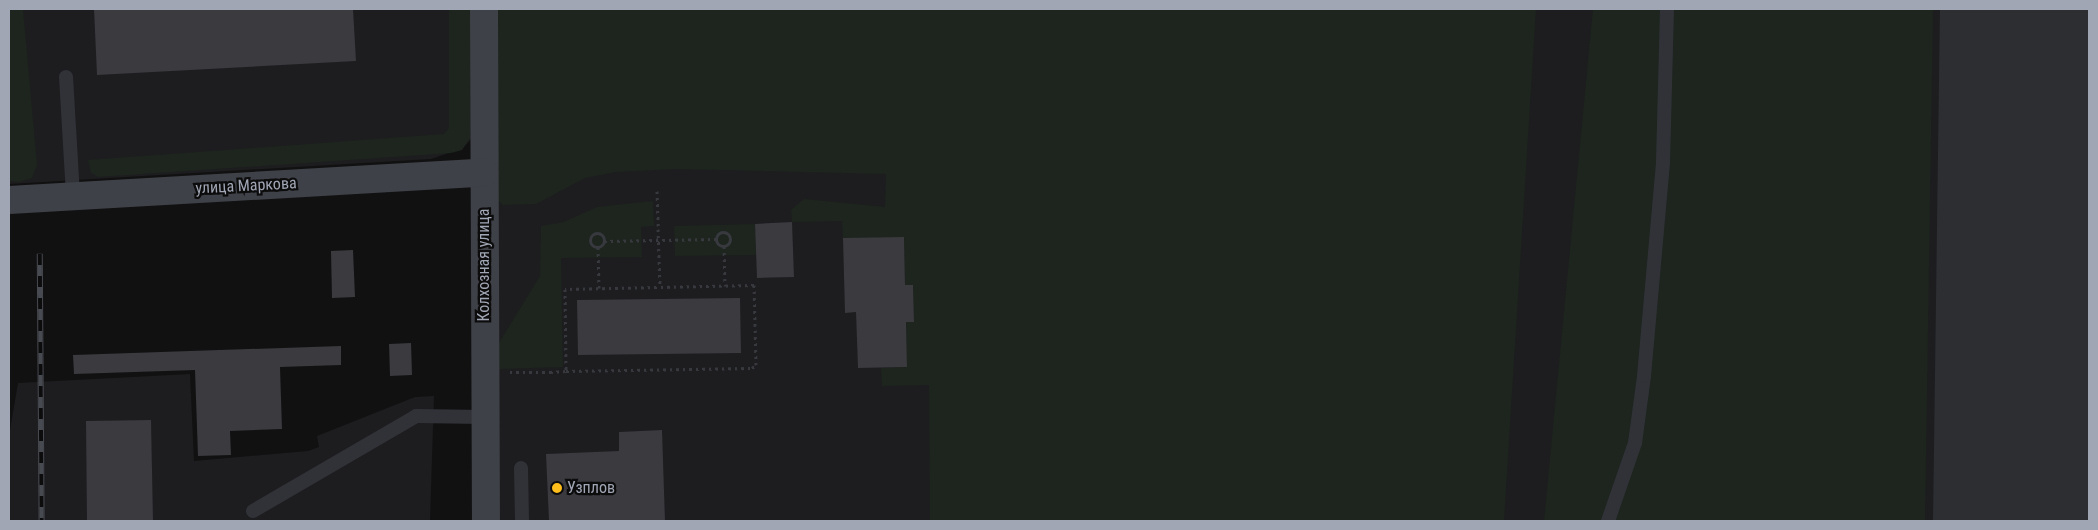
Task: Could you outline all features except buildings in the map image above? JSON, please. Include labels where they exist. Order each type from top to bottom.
[{"type":"street","name":"Колхозная улица","points":[[484,9],[484,417],[486,521]]},
{"type":"street","name":"улица Маркова","points":[[9,200],[484,173]]},
{"type":"lane","points":[[1608,521],[1635,443],[1644,376],[1663,162],[1667,9]]},
{"type":"lane","points":[[66,77],[73,196]]},
{"type":"lane","points":[[253,511],[416,416],[484,417]]},
{"type":"lane","points":[[520,468],[522,521]]},
{"type":"path","points":[[657,191],[660,287]]},
{"type":"path","points":[[716,239],[719,232],[728,233],[730,240],[724,246],[725,286]]},
{"type":"path","points":[[598,247],[590,243],[593,234],[601,235],[604,241]]},
{"type":"path","points":[[599,288],[598,247],[604,241],[716,239],[724,246]]},
{"type":"path","points":[[507,372],[566,372],[754,368],[754,285],[565,289],[566,372]]},
{"type":"shaded area","points":[[9,9],[478,9],[475,135],[463,148],[431,159],[9,184]]},
{"type":"shaded area","points":[[9,9],[23,9],[37,165],[32,178],[19,182],[9,181]]},
{"type":"shaded area","points":[[449,9],[470,9],[470,138],[462,150],[451,153],[98,177],[91,173],[88,160],[444,134],[449,128]]},
{"type":"shaded area","points":[[495,9],[2089,9],[2089,521],[498,521]]},
{"type":"shaded area","points":[[498,9],[1536,9],[1504,521],[930,521],[929,385],[882,386],[881,368],[907,367],[906,322],[914,322],[913,285],[905,285],[904,237],[843,239],[842,221],[792,222],[791,210],[804,199],[885,207],[886,174],[676,169],[616,172],[585,178],[536,204],[503,205],[497,200]]},
{"type":"shaded area","points":[[1593,9],[1933,9],[1925,521],[1544,521]]},
{"type":"shaded area","points":[[653,201],[654,226],[641,227],[642,257],[561,258],[563,367],[499,369],[499,343],[540,276],[541,226],[564,222],[597,207]]},
{"type":"shaded area","points":[[755,224],[756,255],[675,256],[674,226]]},
{"type":"shaded area","points":[[190,374],[194,461],[308,451],[319,447],[317,436],[415,397],[434,396],[430,521],[9,521],[9,436],[18,383]]},
{"type":"runway","points":[[2012,521],[2019,9]]},
{"type":"railway","points":[[40,254],[42,521]]},
{"type":"place","name":"Узплов","points":[[557,488]]}]
